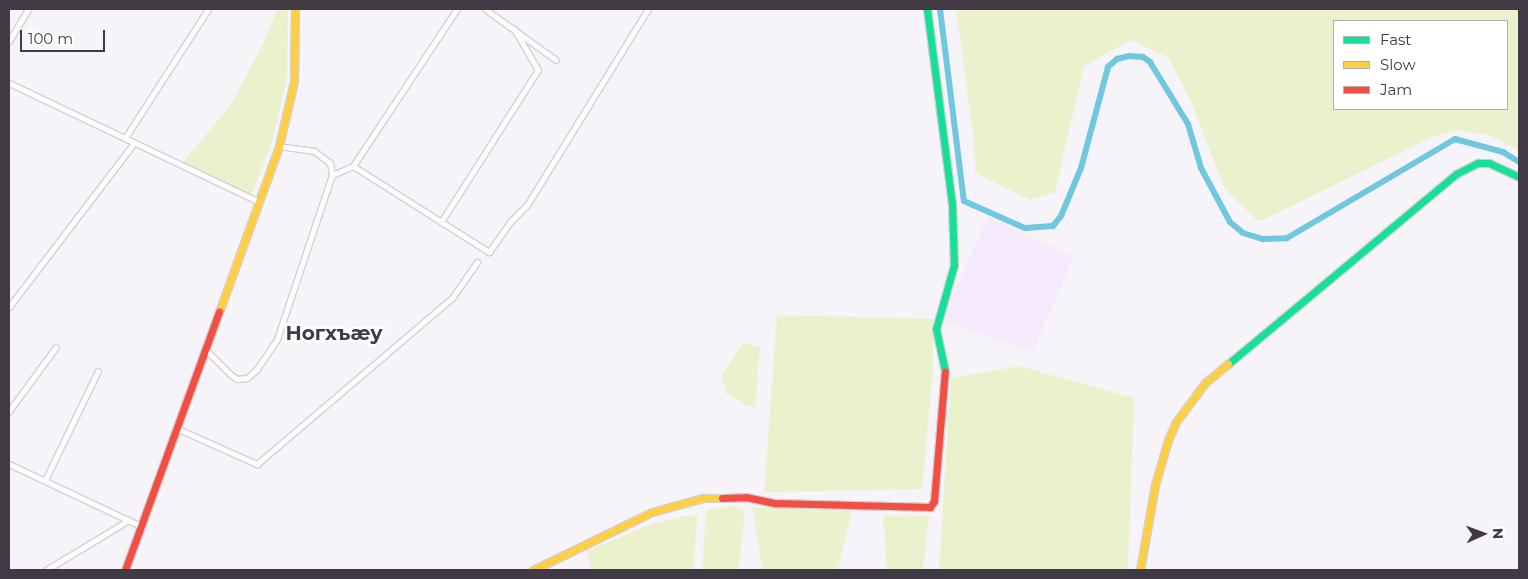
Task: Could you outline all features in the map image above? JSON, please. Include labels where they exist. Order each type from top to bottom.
[{"type":"street","points":[[9,41],[28,9]]},
{"type":"street","points":[[125,138],[208,9]]},
{"type":"street","points":[[125,570],[279,146],[294,81],[295,9]]},
{"type":"street","points":[[332,176],[354,166],[457,9]]},
{"type":"street","points":[[485,9],[556,60]]},
{"type":"street","points":[[354,166],[489,252],[509,223],[526,205],[648,9]]},
{"type":"street","points":[[532,570],[652,512],[703,498],[746,497],[776,503],[917,508],[930,507],[934,502],[945,367],[936,329],[954,265],[952,203],[927,9]]},
{"type":"street","points":[[441,222],[538,70],[514,29]]},
{"type":"street","points":[[9,83],[258,201]]},
{"type":"street","points":[[9,307],[134,143]]},
{"type":"street","points":[[206,350],[237,379],[247,378],[257,369],[277,338],[332,176],[330,163],[314,150],[279,146]]},
{"type":"street","points":[[1140,570],[1155,485],[1168,440],[1176,422],[1205,382],[1456,174],[1478,163],[1489,163],[1519,177]]},
{"type":"street","points":[[176,428],[257,464],[452,298],[476,262]]},
{"type":"street","points":[[9,411],[56,347]]},
{"type":"street","points":[[45,480],[98,372]]},
{"type":"street","points":[[9,464],[142,526]]},
{"type":"street","points":[[46,570],[129,520]]},
{"type":"shaded area","points":[[988,217],[1074,257],[1033,351],[941,320]]},
{"type":"green space","points":[[277,9],[288,9],[287,79],[272,142],[249,202],[179,167],[230,106],[262,46]]},
{"type":"green space","points":[[956,9],[1519,9],[1519,150],[1489,135],[1456,130],[1430,138],[1259,222],[1225,189],[1192,104],[1169,58],[1131,40],[1084,66],[1055,192],[1030,200],[975,173],[974,142]]},
{"type":"green space","points":[[777,315],[933,319],[933,371],[922,489],[764,492]]},
{"type":"green space","points":[[743,343],[760,347],[755,407],[745,405],[724,392],[726,387],[721,381],[723,373]]},
{"type":"green space","points":[[1019,366],[1134,398],[1128,570],[939,570],[951,378]]},
{"type":"green space","points":[[732,506],[745,511],[739,566],[736,570],[702,570],[706,510]]},
{"type":"green space","points":[[752,507],[852,511],[838,570],[759,570],[762,566]]},
{"type":"green space","points":[[698,514],[693,570],[591,570],[587,551],[654,523]]},
{"type":"green space","points":[[883,515],[929,516],[923,570],[887,570]]},
{"type":"waterway","points":[[940,9],[964,201],[1025,228],[1053,226],[1061,216],[1081,168],[1108,67],[1117,59],[1129,56],[1143,57],[1150,62],[1188,124],[1201,168],[1230,222],[1243,233],[1263,239],[1287,238],[1455,139],[1503,152],[1519,162]]},
{"type":"traffic: fast","points":[[927,9],[952,203],[954,265],[936,329],[945,371]]},
{"type":"traffic: fast","points":[[1228,364],[1456,174],[1478,163],[1489,163],[1519,177]]},
{"type":"traffic: slow","points":[[219,312],[279,146],[294,81],[295,9]]},
{"type":"traffic: slow","points":[[1140,570],[1155,485],[1168,440],[1176,422],[1205,383],[1228,364]]},
{"type":"traffic: slow","points":[[533,570],[652,512],[703,498],[722,498]]},
{"type":"traffic: jam","points":[[125,570],[219,312]]},
{"type":"traffic: jam","points":[[722,498],[746,497],[775,503],[930,507],[934,501],[945,371]]},
{"type":"district","name":"Ногхъæу","points":[[334,333]]}]
